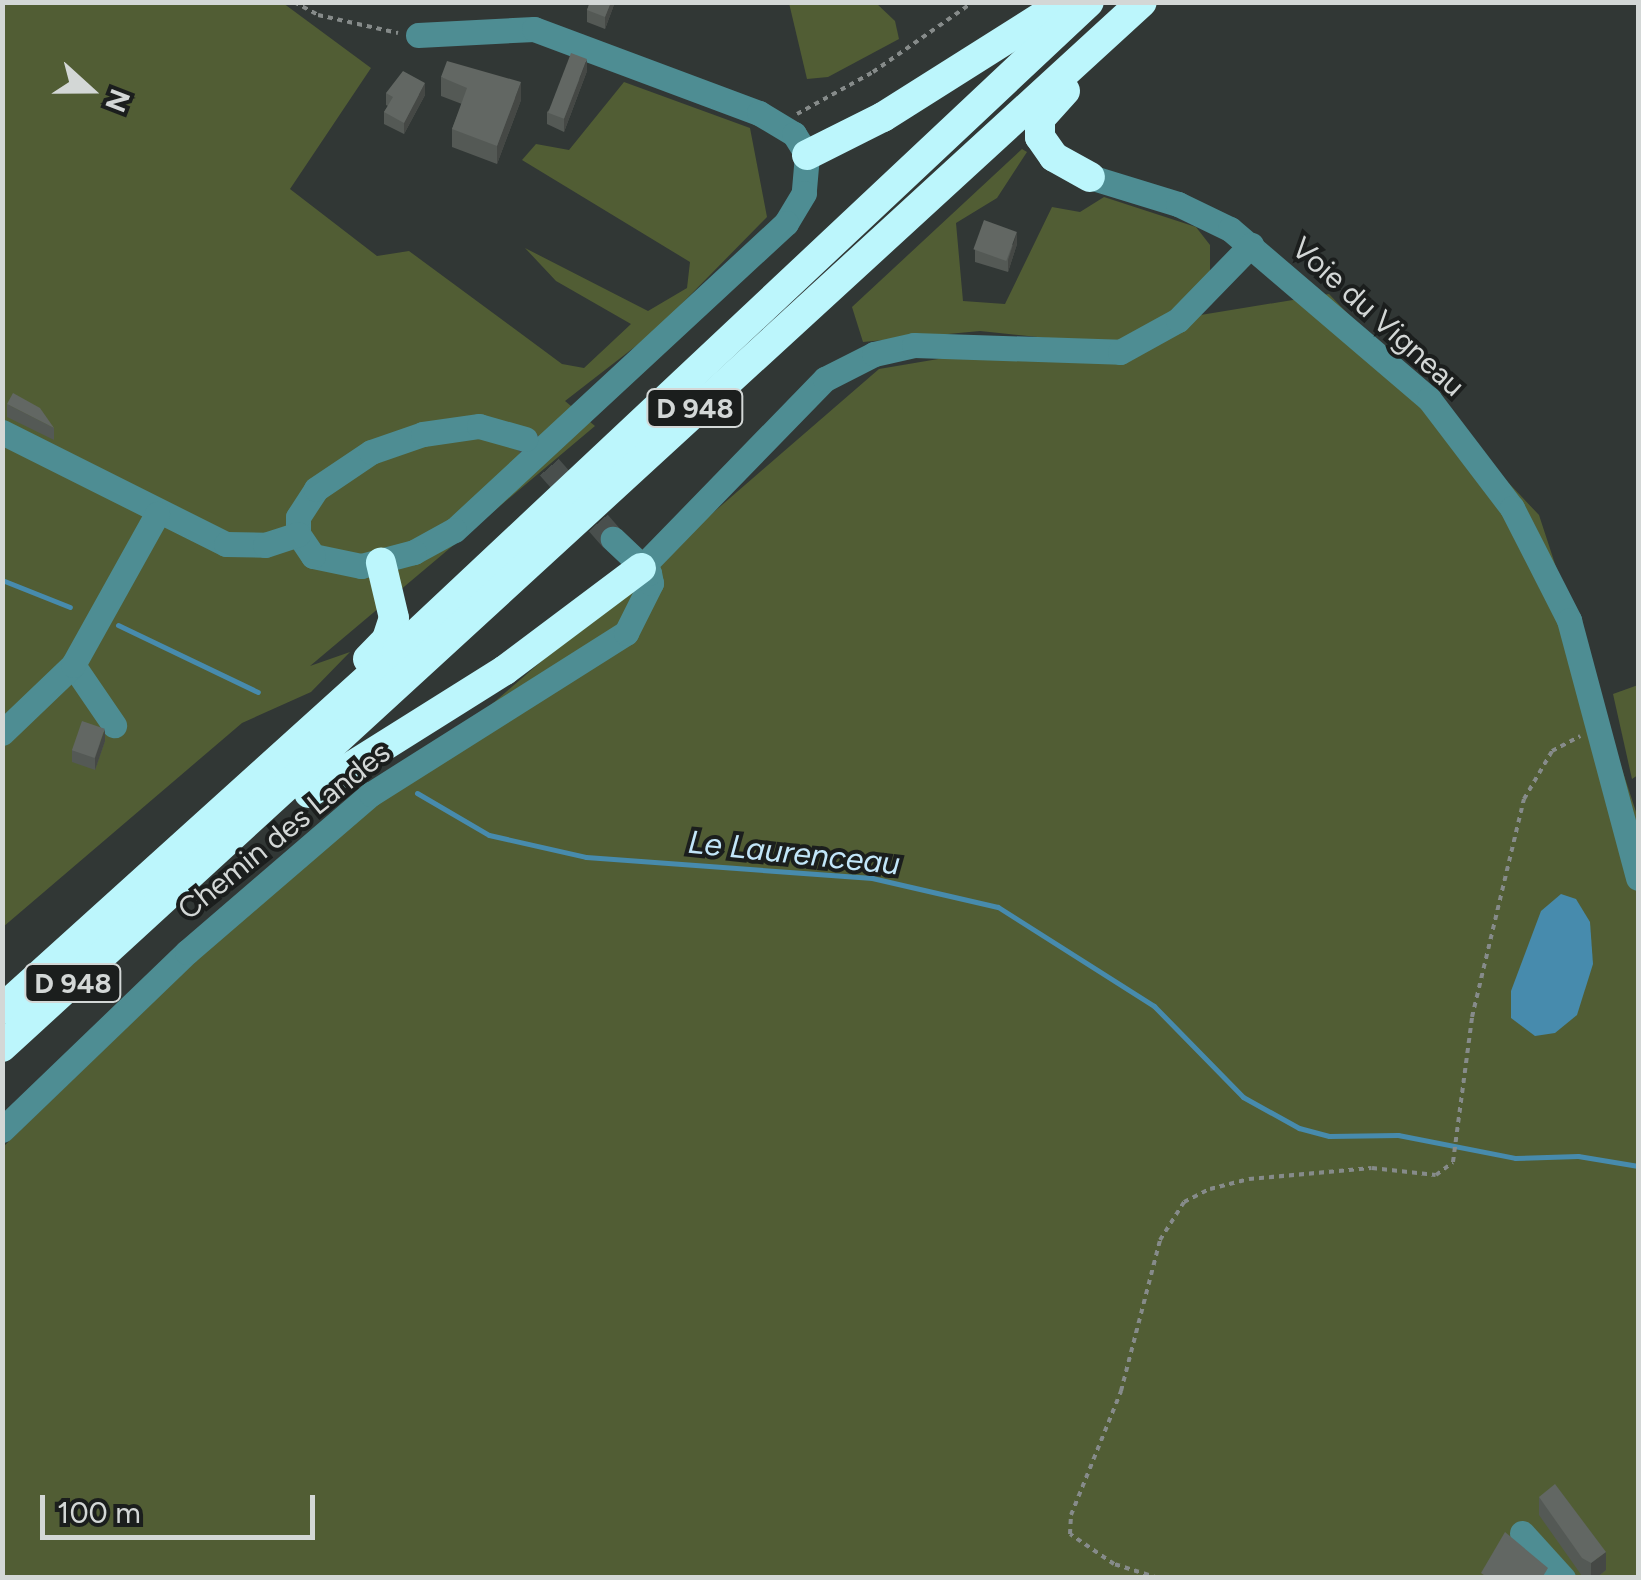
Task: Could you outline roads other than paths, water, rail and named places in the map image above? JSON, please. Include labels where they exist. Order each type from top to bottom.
[{"type":"highway","points":[[806,156],[883,117],[1060,6],[1086,2]]},
{"type":"highway","name":"D 948","points":[[2,1009],[303,737],[1086,2]]},
{"type":"highway","name":"D 948","points":[[2,1047],[1142,2]]},
{"type":"highway","points":[[1090,178],[1054,157],[1040,136],[1040,119],[1147,18],[1154,2]]},
{"type":"highway","points":[[303,737],[319,706],[392,630],[381,563]]},
{"type":"highway","points":[[254,820],[282,815],[365,753],[504,670],[641,568]]},
{"type":"street","points":[[418,34],[534,29],[782,127],[806,156],[809,177],[796,208],[740,272],[478,511],[424,547],[381,563],[325,562],[298,534],[298,517],[316,490],[371,452],[480,426],[525,438]]},
{"type":"street","name":"Voie du Vigneau","points":[[1090,178],[1178,204],[1251,245],[1428,399],[1512,508],[1569,620],[1638,878]]},
{"type":"street","points":[[613,539],[641,568],[825,380],[874,354],[914,345],[1120,352],[1178,320],[1251,245]]},
{"type":"street","points":[[2,432],[157,514],[245,546],[298,534]]},
{"type":"street","points":[[2,733],[74,666],[157,514]]},
{"type":"street","name":"Chemin des Landes","points":[[2,1130],[186,952],[371,794],[626,634],[651,584],[641,568]]},
{"type":"street","points":[[74,666],[114,725]]},
{"type":"street","points":[[1522,1533],[1563,1578]]},
{"type":"water","points":[[1561,894],[1576,899],[1590,922],[1593,964],[1577,1015],[1555,1033],[1535,1036],[1511,1018],[1511,991],[1541,911]]},
{"type":"waterway","name":"Le Laurenceau","points":[[2,580],[70,607]]},
{"type":"waterway","name":"Le Laurenceau","points":[[118,625],[258,692]]},
{"type":"waterway","name":"Le Laurenceau","points":[[417,793],[489,835],[586,857],[872,878],[998,907],[1154,1006],[1243,1097],[1299,1128],[1329,1136],[1398,1135],[1515,1158],[1578,1156],[1638,1166]]},
{"type":"tunnel","points":[[525,439],[613,539]]}]
